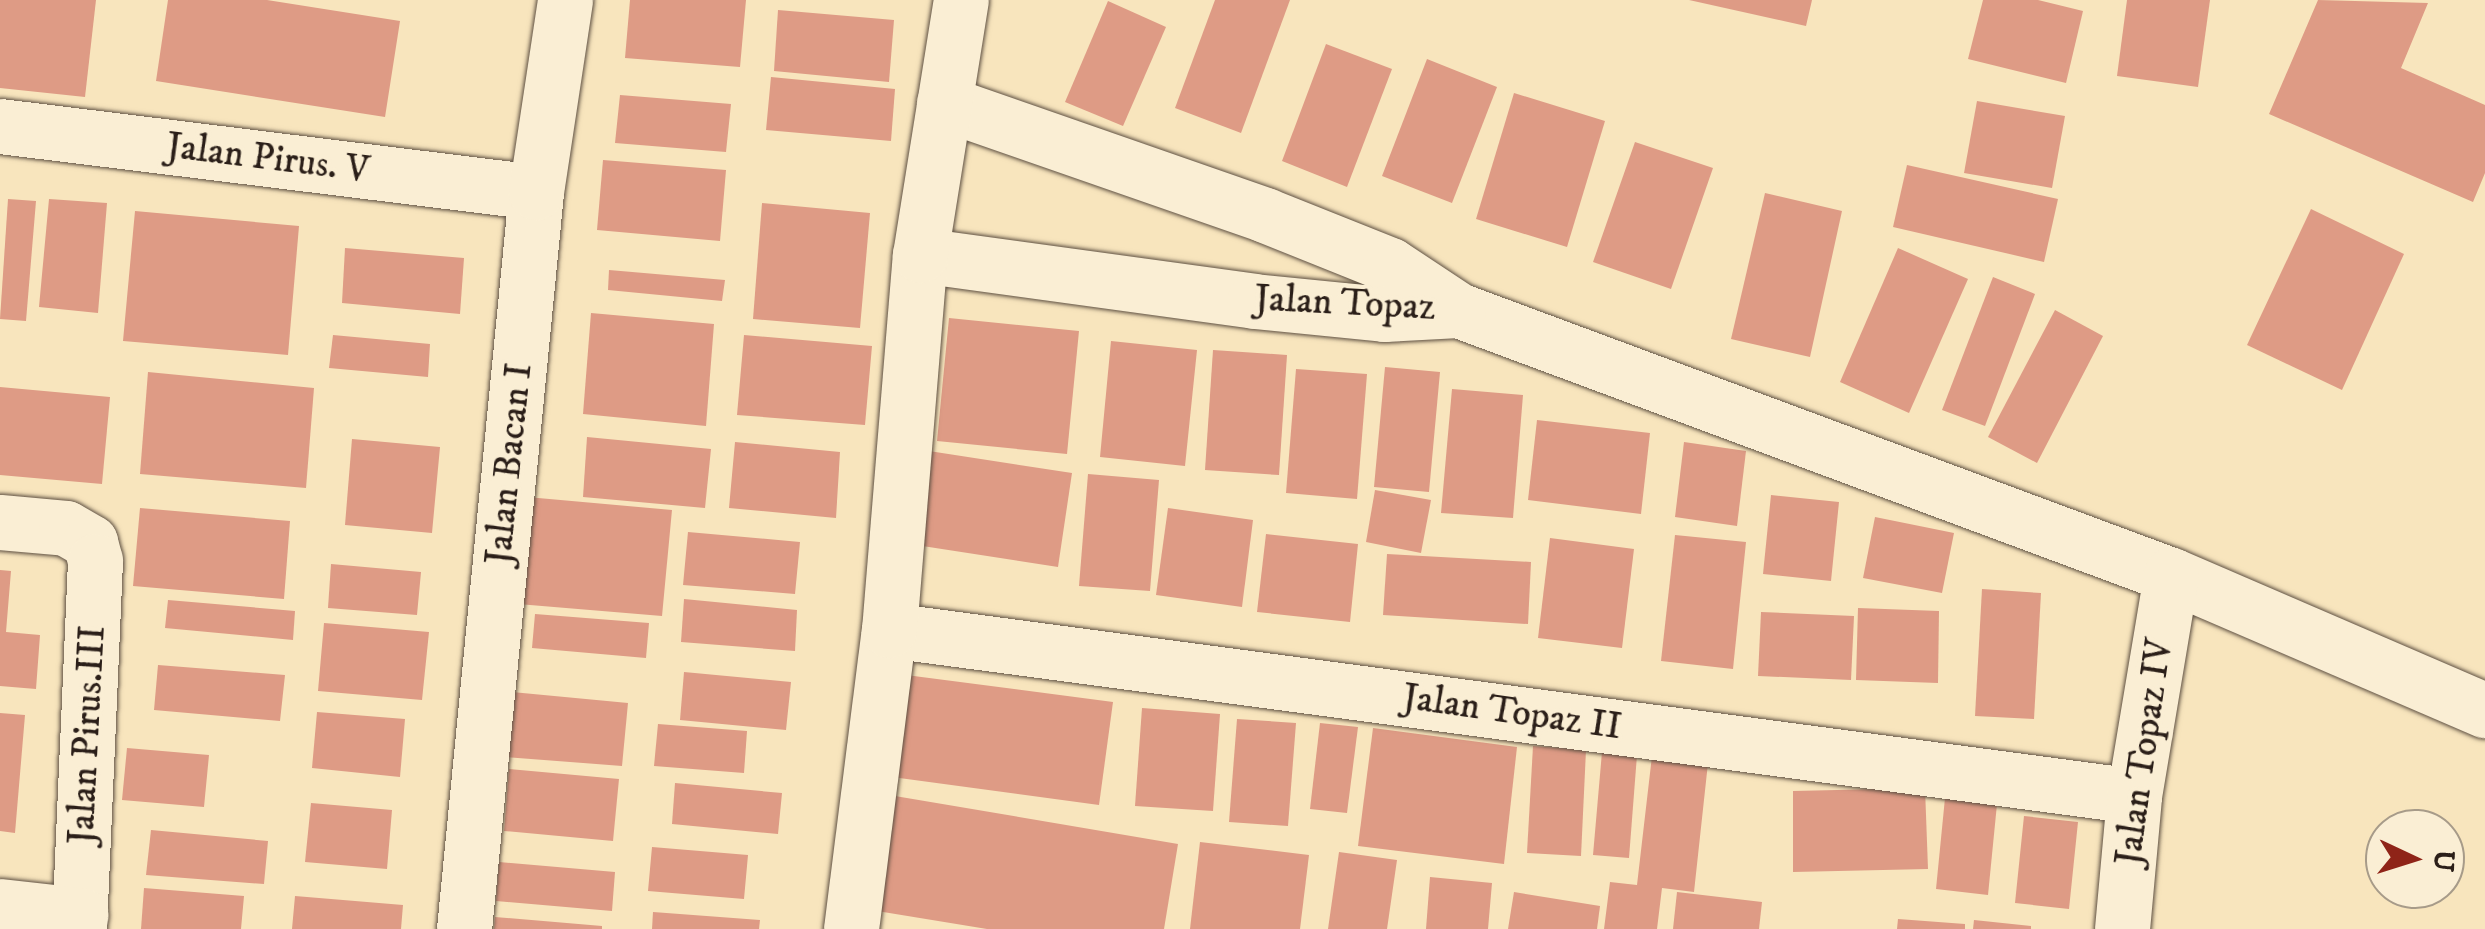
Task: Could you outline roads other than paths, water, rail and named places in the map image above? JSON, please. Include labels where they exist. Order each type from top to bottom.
[{"type":"street","name":"Jalan Bacan I","points":[[464,929],[536,192],[565,0]]},
{"type":"street","points":[[851,929],[889,630],[920,255],[961,0]]},
{"type":"street","name":"Jalan Topaz","points":[[944,103],[1265,215],[1372,258],[1458,310]]},
{"type":"street","name":"Jalan Pirus. V","points":[[0,126],[536,192]]},
{"type":"street","name":"Jalan Topaz","points":[[920,255],[1272,303],[1384,314],[1458,310]]},
{"type":"street","points":[[1458,310],[2171,574],[2485,710]]},
{"type":"street","name":"Jalan Pirus.III","points":[[0,522],[66,528],[90,542],[96,561],[79,922]]},
{"type":"street","name":"Jalan Topaz IV","points":[[2122,929],[2134,796],[2171,574]]},
{"type":"street","name":"Jalan Topaz II","points":[[889,630],[2134,796]]},
{"type":"street","points":[[0,906],[79,922]]}]
